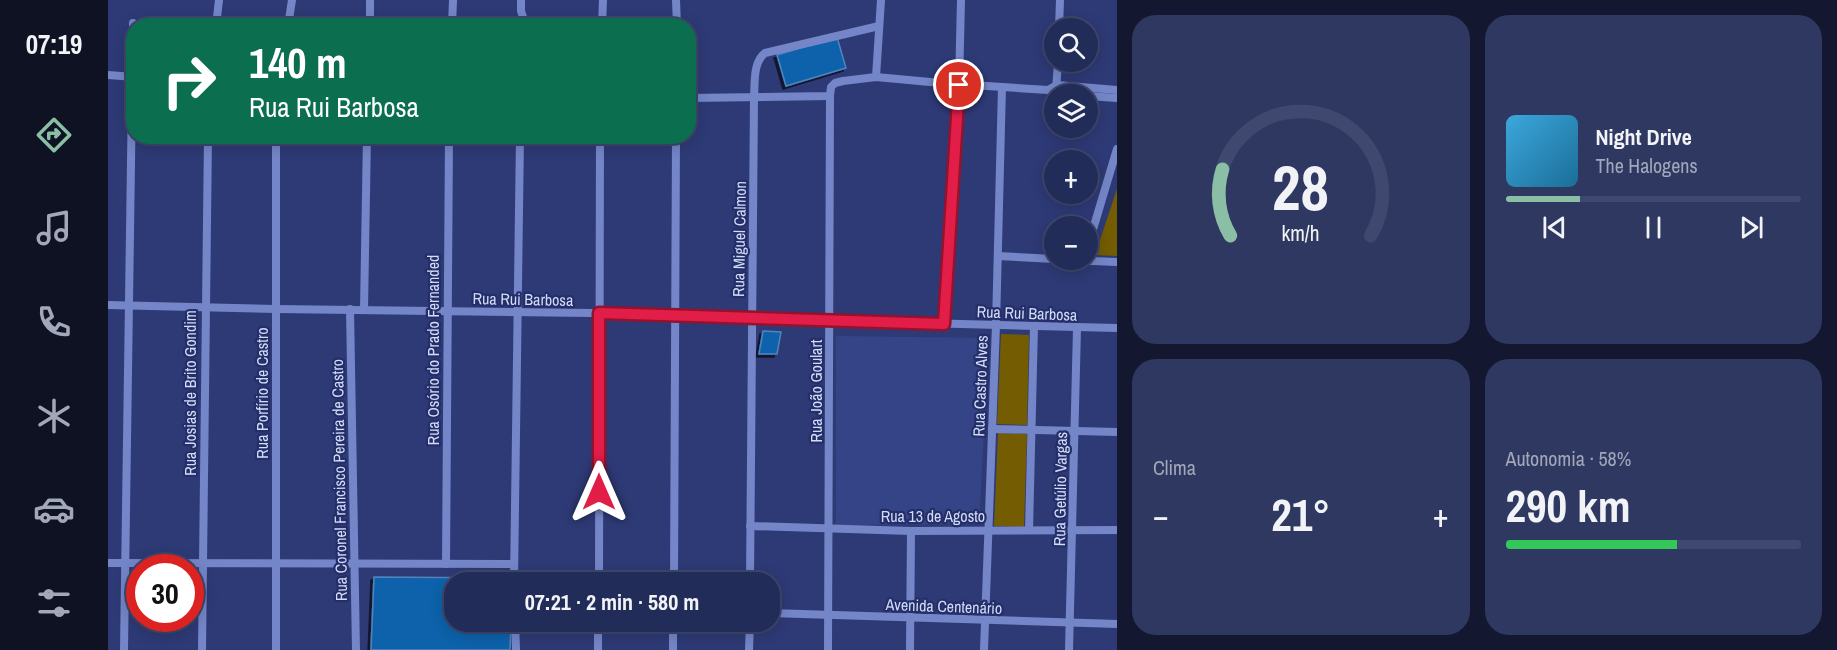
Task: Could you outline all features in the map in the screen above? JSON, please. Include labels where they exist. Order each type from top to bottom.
[{"type":"street","points":[[217,18],[219,0]]},
{"type":"street","points":[[289,18],[292,0]]},
{"type":"street","points":[[370,0],[370,18]]},
{"type":"street","points":[[452,18],[453,0]]},
{"type":"street","points":[[521,0],[523,18]]},
{"type":"street","points":[[602,18],[603,0]]},
{"type":"street","points":[[676,0],[676,18]]},
{"type":"street","points":[[876,77],[881,0]]},
{"type":"street","points":[[944,324],[959,85],[961,0]]},
{"type":"street","points":[[1059,18],[1060,0]]},
{"type":"street","name":"Rua Miguel Calmon","points":[[750,572],[754,97],[757,64],[765,53],[879,26]]},
{"type":"street","points":[[108,75],[126,76]]},
{"type":"street","points":[[696,98],[830,96],[831,87],[835,83],[876,77],[959,85],[1044,89]]},
{"type":"street","name":"Rua Castro Alves","points":[[984,650],[1002,87]]},
{"type":"street","points":[[1098,90],[1117,90]]},
{"type":"street","name":"Rua João Goulart","points":[[828,650],[830,96]]},
{"type":"street","points":[[1098,97],[1117,98]]},
{"type":"street","points":[[124,650],[132,144]]},
{"type":"street","name":"Rua Josias de Brito Gondim","points":[[202,554],[208,144]]},
{"type":"street","name":"Rua Porfírio de Castro","points":[[276,144],[276,650]]},
{"type":"street","points":[[364,309],[367,144]]},
{"type":"street","name":"Rua Osório do Prado Fernanded","points":[[446,564],[449,144]]},
{"type":"street","points":[[514,572],[520,144]]},
{"type":"street","points":[[598,572],[600,144]]},
{"type":"street","points":[[674,572],[676,144]]},
{"type":"street","points":[[1097,216],[1117,148]]},
{"type":"street","points":[[998,256],[1044,258]]},
{"type":"street","points":[[1098,261],[1117,262]]},
{"type":"street","name":"Rua Rui Barbosa","points":[[108,305],[676,314],[830,321],[1117,328]]},
{"type":"street","name":"Rua Coronel Francisco Pereira de Castro","points":[[350,309],[356,650]]},
{"type":"street","points":[[1029,530],[1034,326]]},
{"type":"street","name":"Rua Getúlio Vargas","points":[[1069,650],[1077,328]]},
{"type":"street","points":[[992,429],[1117,432]]},
{"type":"street","name":"Rua 13 de Agosto","points":[[750,526],[910,531],[1117,530]]},
{"type":"street","points":[[910,531],[910,650]]},
{"type":"street","points":[[108,562],[125,562]]},
{"type":"street","points":[[204,563],[514,564]]},
{"type":"street","name":"Avenida Centenário","points":[[780,613],[1117,624]]},
{"type":"street","name":"Rua Josias de Brito Gondim","points":[[202,632],[202,650]]},
{"type":"street","points":[[515,632],[516,650]]},
{"type":"street","points":[[598,632],[598,650]]},
{"type":"street","points":[[673,632],[673,650]]},
{"type":"street","points":[[749,650],[750,632]]},
{"type":"shaded area","points":[[1117,189],[1117,256],[1098,255],[1098,246]]},
{"type":"shaded area","points":[[1001,334],[1029,335],[1027,425],[997,424]]},
{"type":"shaded area","points":[[836,336],[989,338],[979,524],[836,525]]},
{"type":"shaded area","points":[[998,433],[1027,434],[1024,527],[994,526]]},
{"type":"building","points":[[837,37],[846,68],[786,86],[777,55]]},
{"type":"building","points":[[763,331],[781,332],[777,354],[759,354]]},
{"type":"building","points":[[374,577],[444,578],[444,632],[511,632],[510,650],[371,650]]},
{"type":"route","points":[[599,492],[599,313],[944,324],[959,85]]}]
